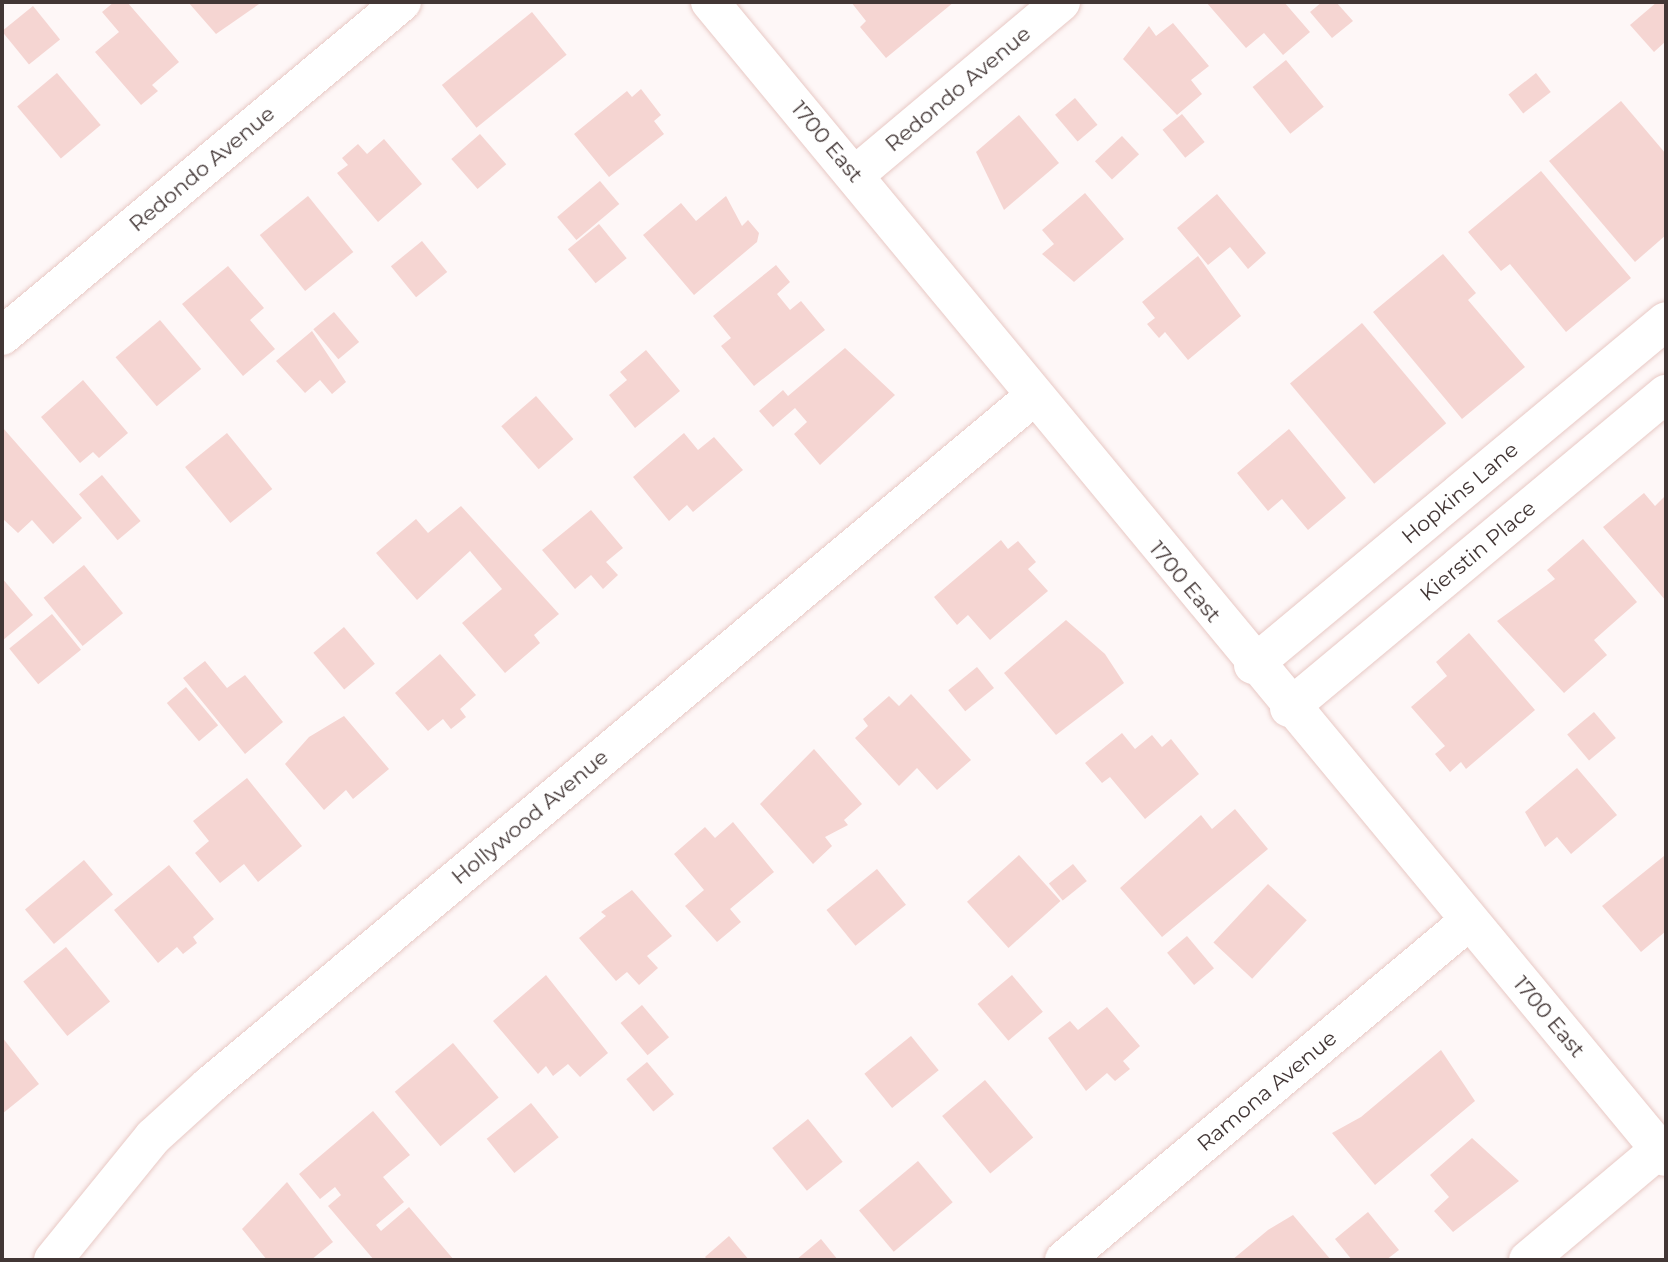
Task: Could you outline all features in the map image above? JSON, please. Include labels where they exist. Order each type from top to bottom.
[{"type":"street","name":"Redondo Avenue","points":[[2,336],[402,2]]},
{"type":"street","name":"1700 East","points":[[710,2],[855,175],[1032,398],[1663,1153]]},
{"type":"street","name":"Redondo Avenue","points":[[855,175],[1061,2]]},
{"type":"street","name":"Hopkins Lane","points":[[1254,666],[1666,321]]},
{"type":"street","name":"Kierstin Place","points":[[1289,708],[1666,394]]},
{"type":"street","name":"Hollywood Avenue","points":[[53,1260],[153,1137],[209,1086],[1032,398]]},
{"type":"street","name":"Ramona Avenue","points":[[1064,1260],[1469,921]]},
{"type":"street","points":[[1528,1260],[1663,1153]]},
{"type":"building","points":[[114,2],[127,2],[179,62],[152,85],[158,91],[141,105],[95,52],[119,32],[102,12]]},
{"type":"building","points":[[188,2],[262,2],[216,34]]},
{"type":"building","points":[[851,2],[954,2],[886,58],[860,27],[866,21]]},
{"type":"building","points":[[1206,2],[1284,2],[1310,32],[1283,55],[1264,33],[1246,48]]},
{"type":"building","points":[[1322,2],[1336,2],[1353,21],[1332,38],[1310,12]]},
{"type":"building","points":[[1657,2],[1666,2],[1666,41],[1654,52],[1630,25]]},
{"type":"building","points":[[33,6],[60,39],[29,65],[2,31]]},
{"type":"building","points":[[532,12],[567,55],[476,128],[442,85]]},
{"type":"building","points":[[1173,23],[1209,66],[1191,80],[1202,94],[1177,115],[1123,59],[1149,26],[1156,36]]},
{"type":"building","points":[[1286,60],[1324,107],[1290,134],[1253,87]]},
{"type":"building","points":[[57,73],[101,125],[61,159],[17,106]]},
{"type":"building","points":[[1536,73],[1551,92],[1523,113],[1508,95]]},
{"type":"building","points":[[641,89],[661,115],[654,121],[664,134],[609,177],[574,134],[627,91],[632,97]]},
{"type":"building","points":[[1075,98],[1097,125],[1078,142],[1055,115]]},
{"type":"building","points":[[1621,101],[1666,154],[1666,235],[1635,262],[1549,161]]},
{"type":"building","points":[[1182,114],[1205,142],[1185,158],[1163,130]]},
{"type":"building","points":[[1019,115],[1059,163],[1004,210],[976,152]]},
{"type":"building","points":[[480,134],[506,164],[478,189],[451,159]]},
{"type":"building","points":[[1122,136],[1139,154],[1112,180],[1095,161]]},
{"type":"building","points":[[384,139],[422,184],[378,222],[337,173],[348,165],[342,158],[358,144],[367,154]]},
{"type":"building","points":[[1541,171],[1631,278],[1566,332],[1510,264],[1501,271],[1468,232]]},
{"type":"building","points":[[600,181],[619,204],[576,240],[557,217]]},
{"type":"building","points":[[1085,193],[1124,239],[1074,282],[1042,254],[1054,244],[1042,230]]},
{"type":"building","points":[[1217,194],[1266,253],[1248,269],[1230,247],[1208,265],[1177,228]]},
{"type":"building","points":[[308,196],[353,252],[305,291],[260,235]]},
{"type":"building","points":[[726,196],[742,226],[748,220],[759,233],[757,242],[694,295],[643,235],[681,203],[696,221]]},
{"type":"building","points":[[599,224],[627,258],[596,283],[568,249]]},
{"type":"building","points":[[422,241],[447,272],[416,297],[391,266]]},
{"type":"building","points":[[1443,254],[1476,293],[1468,300],[1525,367],[1462,419],[1373,312]]},
{"type":"building","points":[[1198,256],[1241,316],[1188,360],[1165,332],[1159,338],[1147,324],[1155,318],[1142,302]]},
{"type":"building","points":[[776,265],[790,282],[777,294],[790,310],[801,301],[825,330],[754,386],[721,346],[731,338],[713,316]]},
{"type":"building","points":[[228,266],[264,308],[250,320],[275,349],[243,376],[182,304]]},
{"type":"building","points":[[334,312],[359,342],[338,359],[313,329]]},
{"type":"building","points":[[160,320],[201,369],[157,406],[116,357]]},
{"type":"building","points":[[1362,323],[1446,423],[1374,484],[1290,383]]},
{"type":"building","points":[[312,331],[346,382],[332,394],[320,380],[305,393],[276,361]]},
{"type":"building","points":[[845,348],[895,395],[820,465],[794,434],[807,422],[795,408],[773,427],[759,411],[783,390],[788,396]]},
{"type":"building","points":[[646,350],[680,391],[635,428],[609,395],[627,380],[620,372]]},
{"type":"building","points":[[83,380],[128,433],[99,458],[93,452],[80,463],[41,417]]},
{"type":"building","points":[[536,396],[573,439],[539,469],[501,426]]},
{"type":"building","points":[[3,428],[82,518],[53,544],[32,520],[18,533],[2,518]]},
{"type":"building","points":[[1289,429],[1346,498],[1308,530],[1282,499],[1268,511],[1237,473]]},
{"type":"building","points":[[227,433],[272,489],[230,523],[185,467]]},
{"type":"building","points":[[684,433],[698,450],[714,437],[743,470],[693,512],[687,505],[669,521],[633,477]]},
{"type":"building","points":[[102,475],[141,521],[118,540],[79,494]]},
{"type":"building","points":[[1644,493],[1655,506],[1666,495],[1666,601],[1603,527]]},
{"type":"building","points":[[461,506],[559,614],[534,635],[540,643],[505,673],[462,623],[502,589],[470,551],[417,600],[376,553],[416,519],[428,533]]},
{"type":"building","points":[[591,510],[623,548],[606,562],[618,575],[603,589],[591,575],[575,589],[542,550]]},
{"type":"building","points":[[1583,539],[1637,602],[1594,640],[1607,655],[1564,693],[1497,621],[1555,579],[1547,570]]},
{"type":"building","points":[[1001,540],[1008,549],[1018,541],[1036,562],[1028,569],[1048,591],[990,640],[968,615],[957,625],[934,597]]},
{"type":"building","points":[[84,565],[123,613],[83,646],[44,598]]},
{"type":"building","points":[[2,578],[33,615],[2,641]]},
{"type":"building","points":[[52,614],[81,650],[38,684],[9,649]]},
{"type":"building","points":[[1066,620],[1105,654],[1124,683],[1056,735],[1004,673]]},
{"type":"building","points":[[344,627],[375,664],[344,689],[313,653]]},
{"type":"building","points":[[1469,633],[1535,710],[1466,769],[1461,762],[1450,772],[1435,754],[1445,746],[1411,707],[1447,676],[1436,662]]},
{"type":"building","points":[[440,654],[476,695],[460,709],[466,717],[451,729],[443,719],[428,731],[395,693]]},
{"type":"building","points":[[205,661],[227,688],[245,675],[283,722],[245,754],[183,678]]},
{"type":"building","points":[[977,667],[994,688],[965,711],[948,690]]},
{"type":"building","points":[[186,687],[218,725],[199,741],[167,703]]},
{"type":"building","points":[[911,694],[971,760],[937,790],[917,768],[899,786],[855,738],[868,726],[863,719],[889,696],[899,706]]},
{"type":"building","points":[[1594,712],[1616,738],[1589,761],[1567,734]]},
{"type":"building","points":[[344,716],[389,769],[353,799],[346,790],[324,810],[285,764],[309,737]]},
{"type":"building","points":[[1122,733],[1135,749],[1152,735],[1162,747],[1171,739],[1199,774],[1145,819],[1110,777],[1102,783],[1085,763]]},
{"type":"building","points":[[814,749],[862,804],[844,820],[848,825],[825,837],[832,846],[813,864],[760,804]]},
{"type":"building","points":[[1577,768],[1617,815],[1571,854],[1557,837],[1545,847],[1525,812]]},
{"type":"building","points":[[247,778],[302,846],[258,882],[244,864],[220,883],[195,853],[209,841],[193,821]]},
{"type":"building","points":[[1235,809],[1268,849],[1162,937],[1120,888],[1201,815],[1212,829]]},
{"type":"building","points":[[733,822],[774,872],[730,909],[741,922],[717,942],[685,906],[704,890],[674,854],[705,827],[715,838]]},
{"type":"building","points":[[1019,855],[1060,901],[1008,948],[967,902]]},
{"type":"building","points":[[1664,856],[1666,931],[1641,952],[1602,906]]},
{"type":"building","points":[[84,860],[113,894],[54,944],[25,909]]},
{"type":"building","points":[[1073,864],[1087,881],[1063,901],[1049,884]]},
{"type":"building","points":[[169,865],[214,919],[193,937],[197,943],[183,954],[177,947],[158,963],[114,910]]},
{"type":"building","points":[[877,869],[906,905],[855,946],[826,910]]},
{"type":"building","points":[[1268,884],[1307,920],[1252,979],[1213,943]]},
{"type":"building","points":[[632,890],[672,936],[647,956],[658,968],[639,985],[627,972],[616,981],[579,938],[606,916],[601,912]]},
{"type":"building","points":[[1187,936],[1214,968],[1194,985],[1167,953]]},
{"type":"building","points":[[66,947],[110,1001],[67,1036],[23,982]]},
{"type":"building","points":[[546,975],[608,1053],[580,1077],[568,1064],[553,1076],[546,1066],[538,1074],[493,1021]]},
{"type":"building","points":[[1012,975],[1043,1012],[1008,1041],[978,1004]]},
{"type":"building","points":[[642,1005],[669,1037],[648,1055],[621,1023]]},
{"type":"building","points":[[1107,1007],[1140,1046],[1123,1061],[1130,1069],[1115,1081],[1107,1073],[1086,1091],[1048,1038],[1070,1021],[1078,1030]]},
{"type":"building","points":[[911,1036],[939,1070],[892,1108],[864,1074]]},
{"type":"building","points":[[2,1037],[39,1084],[2,1114]]},
{"type":"building","points":[[453,1043],[499,1097],[440,1146],[395,1092]]},
{"type":"building","points":[[1441,1050],[1475,1101],[1375,1185],[1332,1133],[1361,1117]]},
{"type":"building","points":[[647,1062],[674,1094],[653,1112],[626,1079]]},
{"type":"building","points":[[985,1080],[1033,1137],[990,1173],[942,1116]]},
{"type":"building","points":[[531,1103],[559,1137],[514,1173],[487,1139]]},
{"type":"building","points":[[373,1111],[410,1155],[383,1177],[404,1202],[376,1225],[381,1231],[409,1207],[454,1260],[374,1260],[328,1206],[341,1195],[335,1187],[320,1199],[299,1174]]},
{"type":"building","points":[[808,1119],[843,1162],[807,1191],[772,1148]]},
{"type":"building","points":[[1472,1138],[1519,1181],[1453,1232],[1434,1211],[1449,1197],[1430,1175]]},
{"type":"building","points":[[918,1161],[953,1202],[894,1252],[859,1210]]},
{"type":"building","points":[[287,1182],[333,1242],[311,1260],[267,1260],[242,1229]]},
{"type":"building","points":[[1368,1212],[1399,1250],[1386,1260],[1352,1260],[1335,1239]]},
{"type":"building","points":[[1293,1215],[1331,1260],[1232,1260],[1268,1230]]},
{"type":"building","points":[[729,1236],[749,1260],[708,1260],[705,1257]]},
{"type":"building","points":[[821,1239],[838,1260],[796,1260]]}]
